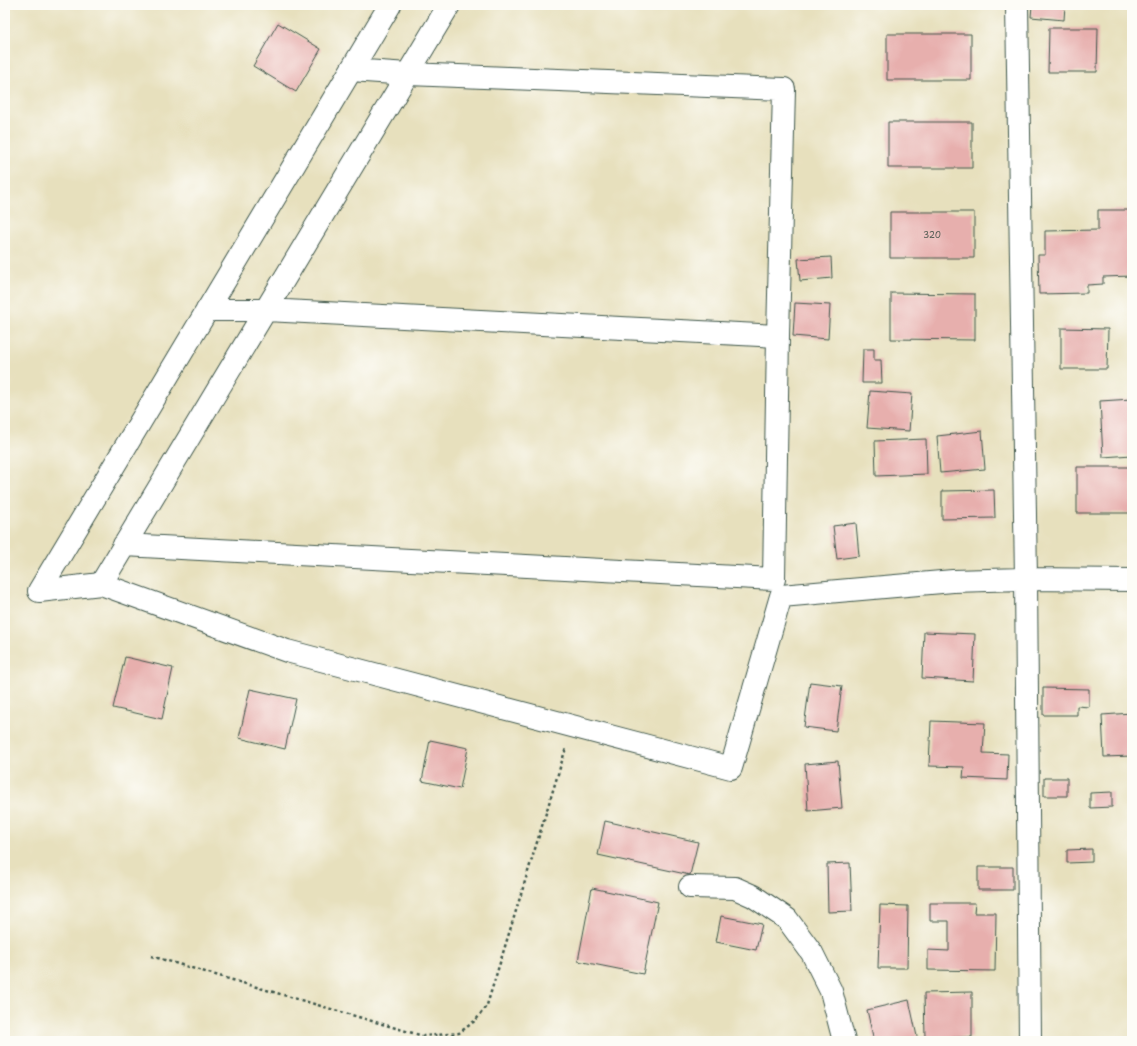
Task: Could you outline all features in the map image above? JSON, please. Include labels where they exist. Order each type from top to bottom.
[{"type":"street","points":[[351,70],[408,74],[784,90],[778,336],[777,587],[731,768],[287,651],[100,584],[39,590],[351,70],[390,5]]},
{"type":"street","points":[[100,584],[449,5]]},
{"type":"street","points":[[1016,5],[1026,580],[1030,1041]]},
{"type":"street","points":[[207,310],[266,310],[778,336]]},
{"type":"street","points":[[124,545],[777,587],[1026,580],[1132,580]]},
{"type":"street","points":[[690,887],[735,888],[752,896],[787,919],[812,953],[831,991],[844,1041]]},
{"type":"path","points":[[151,956],[423,1036],[459,1033],[476,1020],[487,1005],[572,726]]},
{"type":"building","points":[[1032,5],[1065,5],[1064,20],[1031,17]]},
{"type":"building","points":[[278,23],[321,49],[296,92],[253,66]]},
{"type":"building","points":[[1049,28],[1098,28],[1097,72],[1048,72]]},
{"type":"building","points":[[887,34],[971,34],[971,80],[887,80]]},
{"type":"building","points":[[888,122],[972,122],[972,168],[888,168]]},
{"type":"building","points":[[1098,210],[1132,210],[1132,276],[1103,277],[1103,284],[1087,285],[1087,293],[1039,294],[1038,255],[1045,255],[1045,231],[1098,230]]},
{"type":"building","points":[[890,212],[974,212],[974,258],[890,258]]},
{"type":"building","points":[[831,257],[832,278],[800,281],[798,259]]},
{"type":"building","points":[[891,293],[975,294],[975,340],[891,339]]},
{"type":"building","points":[[795,303],[830,305],[828,339],[793,336]]},
{"type":"building","points":[[1061,328],[1108,329],[1107,369],[1061,369]]},
{"type":"building","points":[[863,349],[874,349],[874,360],[881,360],[882,383],[862,383]]},
{"type":"building","points":[[870,391],[912,394],[909,431],[867,428]]},
{"type":"building","points":[[1132,399],[1132,455],[1103,457],[1100,401]]},
{"type":"building","points":[[982,431],[985,469],[940,473],[937,436]]},
{"type":"building","points":[[926,439],[927,474],[876,476],[875,441]]},
{"type":"building","points":[[1077,467],[1132,467],[1132,513],[1077,513]]},
{"type":"building","points":[[994,490],[995,518],[942,519],[942,491]]},
{"type":"building","points":[[856,523],[859,556],[837,559],[833,526]]},
{"type":"building","points":[[924,632],[975,634],[973,681],[922,678]]},
{"type":"building","points":[[125,657],[173,668],[162,719],[113,708]]},
{"type":"building","points":[[810,682],[842,686],[836,731],[804,727]]},
{"type":"building","points":[[1043,688],[1089,689],[1089,707],[1077,706],[1077,715],[1043,715]]},
{"type":"building","points":[[250,689],[296,699],[285,749],[239,738]]},
{"type":"building","points":[[1132,713],[1132,756],[1104,757],[1102,715]]},
{"type":"building","points":[[931,721],[985,723],[983,753],[1008,754],[1007,780],[963,778],[964,767],[929,766]]},
{"type":"building","points":[[430,740],[468,748],[460,789],[422,781]]},
{"type":"building","points":[[838,761],[842,808],[808,811],[805,764]]},
{"type":"building","points":[[1044,778],[1067,778],[1067,796],[1044,796]]},
{"type":"building","points":[[1112,792],[1112,807],[1090,808],[1090,793]]},
{"type":"building","points":[[605,821],[698,842],[690,875],[598,855]]},
{"type":"building","points":[[1092,849],[1092,862],[1067,863],[1067,850]]},
{"type":"building","points":[[850,863],[852,911],[828,912],[827,864]]},
{"type":"building","points":[[978,867],[1013,867],[1013,890],[978,890]]},
{"type":"building","points":[[592,888],[658,902],[643,974],[578,961]]},
{"type":"building","points":[[930,903],[975,903],[974,913],[996,913],[995,971],[928,970],[928,950],[949,951],[949,921],[930,921]]},
{"type":"building","points":[[880,905],[908,906],[907,968],[878,968]]},
{"type":"building","points":[[721,916],[762,924],[756,950],[716,942]]},
{"type":"building","points":[[972,992],[972,1037],[925,1038],[924,993]]},
{"type":"building","points":[[909,1000],[918,1041],[874,1041],[867,1010]]}]
